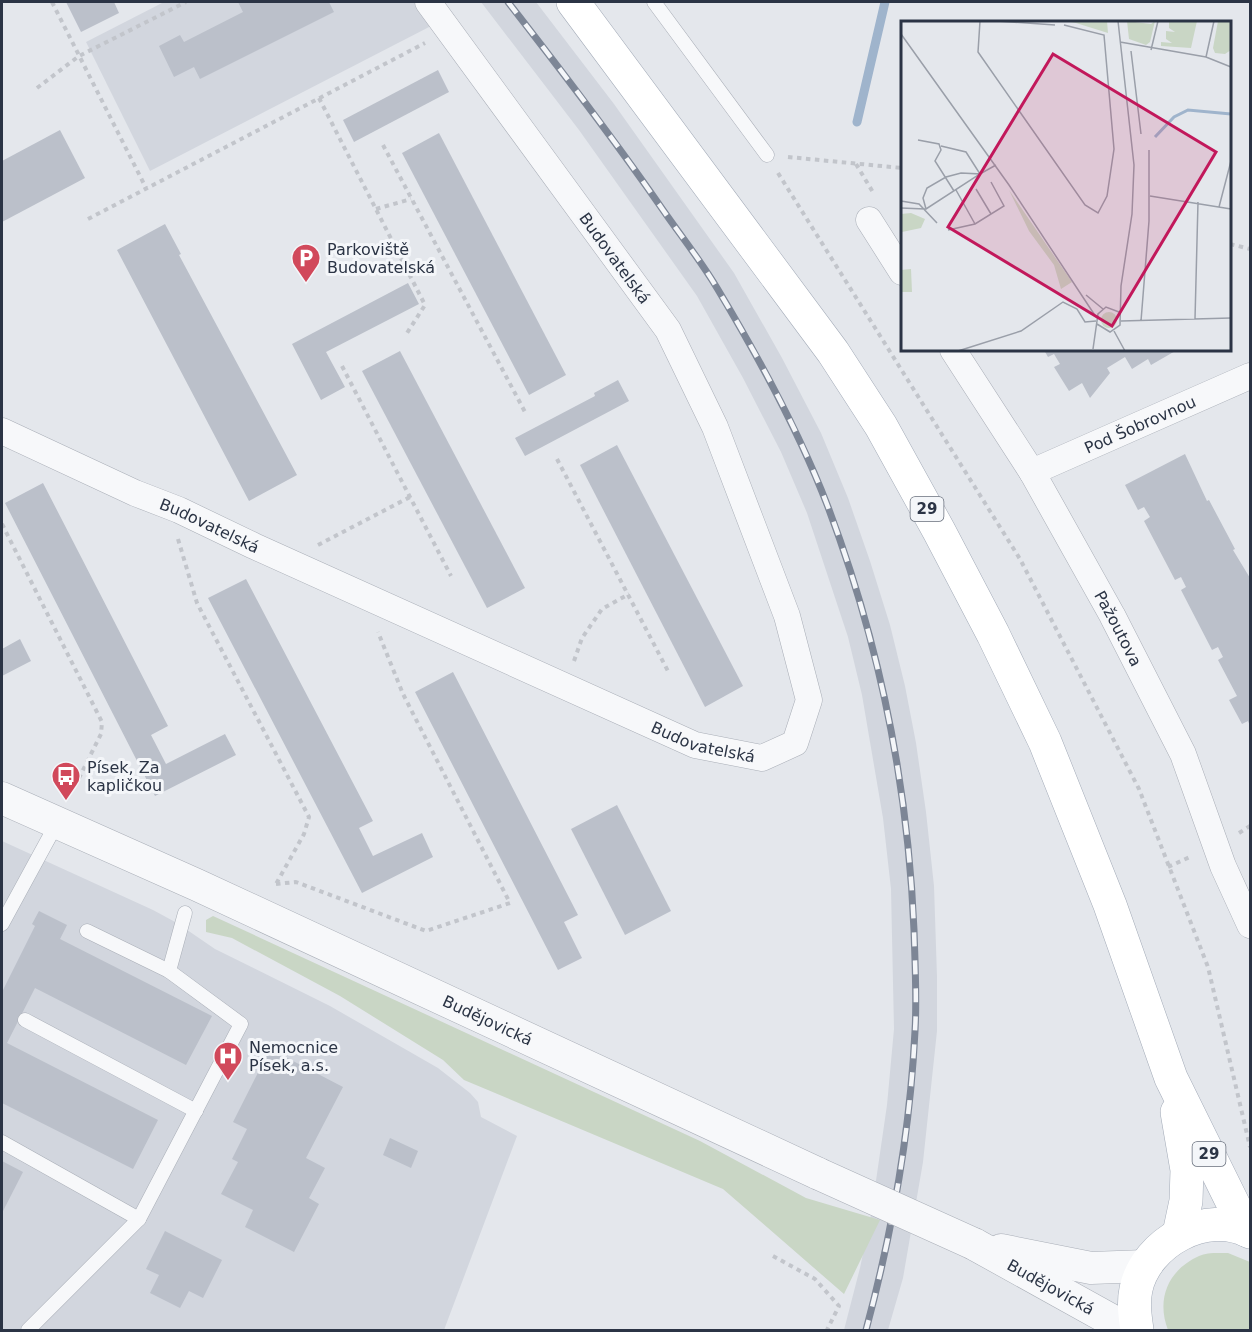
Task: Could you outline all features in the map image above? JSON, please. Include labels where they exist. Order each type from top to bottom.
[{"type":"main road","name":"29","points":[[573,2],[833,351],[881,426],[939,531],[993,634],[1045,742],[1110,905],[1171,1078],[1248,1231]]},
{"type":"main road","name":"29","points":[[1171,1078],[1187,1170],[1186,1201],[1179,1234]]},
{"type":"main road","points":[[1137,1330],[1134,1312],[1136,1288],[1145,1266],[1160,1248],[1179,1234],[1201,1227],[1224,1225],[1248,1231]]},
{"type":"street","name":"Budovatelská","points":[[2,431],[695,745],[762,758],[795,743],[809,699],[787,616],[715,427],[668,330],[428,2]]},
{"type":"street","points":[[869,220],[901,269]]},
{"type":"street","name":"Pažoutova","points":[[953,351],[1032,472],[1112,615],[1182,754],[1223,866],[1251,925]]},
{"type":"street","name":"Pod Šobrovnou","points":[[1032,472],[1251,376]]},
{"type":"street","name":"Budějovická","points":[[2,798],[197,885],[974,1244],[1129,1330]]},
{"type":"street","name":"Budějovická","points":[[974,1244],[1091,1268],[1145,1266]]},
{"type":"lane","points":[[654,2],[767,154]]},
{"type":"lane","points":[[2,924],[57,823]]},
{"type":"lane","points":[[169,971],[185,912]]},
{"type":"lane","points":[[28,1330],[139,1219],[241,1024],[169,971],[87,931]]},
{"type":"lane","points":[[25,1020],[196,1112]]},
{"type":"lane","points":[[2,1143],[139,1219]]},
{"type":"path","points":[[52,2],[146,188]]},
{"type":"path","points":[[37,88],[79,56],[186,2]]},
{"type":"path","points":[[88,219],[448,30]]},
{"type":"path","points":[[319,98],[425,305],[407,333]]},
{"type":"path","points":[[383,146],[525,412]]},
{"type":"path","points":[[767,154],[901,168]]},
{"type":"path","points":[[767,154],[1020,559],[1139,789],[1209,967],[1251,1147]]},
{"type":"path","points":[[376,209],[411,199]]},
{"type":"path","points":[[1231,244],[1251,249]]},
{"type":"path","points":[[342,366],[452,576]]},
{"type":"path","points":[[557,459],[669,673]]},
{"type":"path","points":[[312,548],[410,497]]},
{"type":"path","points":[[180,510],[173,523],[197,603],[309,817],[304,834],[276,884],[296,882],[426,931],[510,903],[403,694],[369,610],[373,599]]},
{"type":"path","points":[[2,524],[102,722],[101,734],[74,788]]},
{"type":"path","points":[[574,692],[582,638],[602,609],[628,594]]},
{"type":"path","points":[[773,1256],[815,1278],[839,1306],[827,1330]]},
{"type":"shaded area","points":[[164,2],[414,2],[431,26],[150,171],[86,42]]},
{"type":"shaded area","points":[[481,2],[536,2],[614,104],[734,273],[821,433],[848,498],[890,625],[916,743],[926,812],[934,886],[937,1031],[923,1162],[903,1278],[888,1330],[844,1330],[871,1215],[887,1105],[894,1029],[891,889],[883,818],[862,695],[848,637],[807,513],[781,452],[697,296],[579,130]]},
{"type":"shaded area","name":"Nemocnice Písek, a.s.","points":[[2,841],[153,910],[215,949],[330,1006],[438,1068],[478,1102],[481,1117],[517,1136],[444,1330],[2,1330]]},
{"type":"green space","points":[[213,916],[700,1141],[806,1198],[880,1220],[844,1294],[723,1189],[464,1080],[443,1060],[340,996],[232,938],[206,932],[206,920]]},
{"type":"green space","points":[[1209,1253],[1228,1253],[1250,1262],[1250,1330],[1168,1330],[1163,1307],[1167,1287],[1172,1277],[1188,1262],[1199,1256]]},
{"type":"building","points":[[66,2],[114,2],[119,13],[81,32]]},
{"type":"building","points":[[238,2],[329,2],[334,12],[200,79],[194,67],[174,77],[159,46],[180,35],[184,42],[243,12]]},
{"type":"building","points":[[438,70],[449,92],[354,142],[343,120]]},
{"type":"building","points":[[60,130],[85,178],[2,222],[2,161]]},
{"type":"building","points":[[439,133],[566,375],[529,395],[402,153]]},
{"type":"building","points":[[165,224],[181,254],[179,255],[297,475],[249,501],[117,250]]},
{"type":"building","points":[[408,283],[419,304],[326,352],[345,387],[321,400],[292,344]]},
{"type":"building","points":[[400,351],[525,588],[487,608],[362,371]]},
{"type":"building","points":[[1045,351],[1175,351],[1151,365],[1148,359],[1132,369],[1125,357],[1107,368],[1110,373],[1090,398],[1082,383],[1069,391],[1054,367],[1060,364],[1054,354],[1048,357]]},
{"type":"building","points":[[618,380],[629,401],[525,456],[515,438],[595,396],[594,393]]},
{"type":"building","points":[[617,445],[743,686],[705,707],[580,465]]},
{"type":"building","points":[[1185,454],[1207,501],[1209,500],[1235,549],[1233,550],[1250,578],[1250,726],[1248,721],[1242,724],[1229,700],[1237,696],[1218,660],[1223,657],[1218,647],[1212,650],[1181,590],[1186,587],[1181,577],[1175,580],[1144,521],[1150,517],[1144,507],[1138,510],[1125,485]]},
{"type":"building","points":[[43,483],[168,726],[151,735],[166,764],[225,734],[236,755],[155,796],[5,503]]},
{"type":"building","points":[[246,579],[373,821],[359,828],[373,856],[422,833],[433,857],[362,893],[208,598]]},
{"type":"building","points":[[20,639],[31,661],[2,676],[2,649]]},
{"type":"building","points":[[453,672],[578,915],[564,922],[582,958],[558,970],[415,692]]},
{"type":"building","points":[[617,805],[671,911],[625,935],[571,829]]},
{"type":"building","points":[[39,911],[67,925],[60,939],[212,1016],[186,1065],[35,988],[7,1043],[158,1120],[133,1169],[2,1103],[2,992],[35,926],[32,924]]},
{"type":"building","points":[[270,1049],[343,1087],[306,1158],[325,1168],[309,1198],[319,1204],[294,1252],[245,1227],[253,1210],[221,1194],[238,1162],[232,1159],[247,1129],[233,1122]]},
{"type":"building","points":[[390,1138],[418,1151],[411,1168],[383,1155]]},
{"type":"building","points":[[2,1161],[23,1172],[2,1213]]},
{"type":"building","points":[[165,1231],[222,1260],[203,1298],[189,1291],[180,1308],[150,1293],[159,1275],[146,1269]]},
{"type":"waterway","points":[[857,122],[885,2]]},
{"type":"railway","points":[[508,2],[626,157],[704,268],[733,314],[777,395],[817,479],[862,610],[876,662],[898,768],[911,876],[916,994],[913,1069],[904,1145],[892,1220],[866,1330]]},
{"type":"place","name":"Parkoviště Budovatelská","points":[[306,284]]},
{"type":"place","name":"Písek, Za kapličkou","points":[[66,802]]},
{"type":"place","name":"Nemocnice Písek, a.s.","points":[[228,1082]]}]
